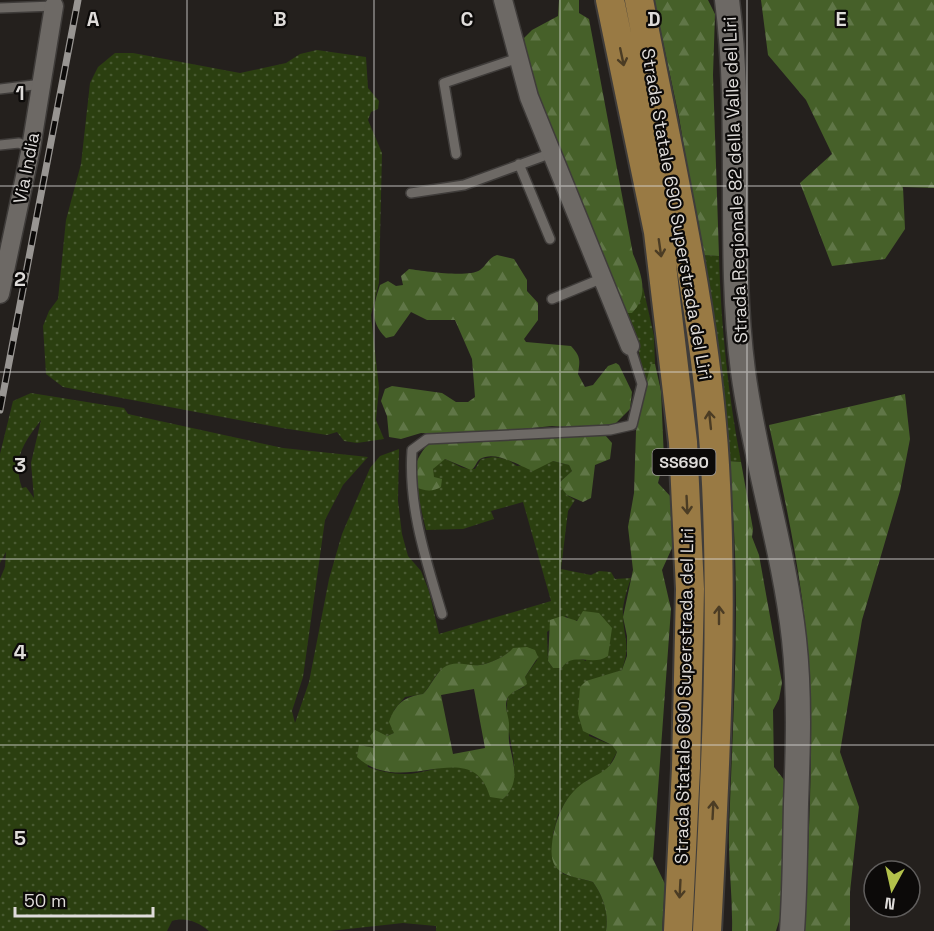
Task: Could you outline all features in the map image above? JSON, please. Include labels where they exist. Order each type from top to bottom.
[{"type":"highway","name":"Strada Statale 690 Superstrada del Liri","points":[[610,0],[658,232],[683,442],[690,589],[686,768],[678,931]]},
{"type":"highway","name":"Strada Statale 690 Superstrada del Liri","points":[[639,0],[700,326],[715,464],[719,611],[707,931]]},
{"type":"main road","name":"Strada Regionale 82 della Valle del Liri","points":[[727,0],[733,47],[736,293],[743,371],[760,468],[785,575],[794,640],[798,720],[792,931]]},
{"type":"street","points":[[503,0],[529,97],[630,346]]},
{"type":"street","name":"Via India","points":[[0,294],[7,235],[32,148],[54,6]]},
{"type":"lane","points":[[0,8],[54,6]]},
{"type":"lane","points":[[456,153],[444,83],[518,58]]},
{"type":"lane","points":[[0,89],[42,84]]},
{"type":"lane","points":[[0,145],[19,142],[32,148]]},
{"type":"lane","points":[[411,193],[464,185],[552,153]]},
{"type":"lane","points":[[519,164],[550,239]]},
{"type":"lane","points":[[552,299],[603,278]]},
{"type":"lane","points":[[442,614],[418,530],[410,480],[412,450],[427,439],[610,430],[632,425],[642,384],[630,346]]},
{"type":"green space","points":[[559,0],[579,0],[579,13],[589,19],[633,254],[642,284],[641,299],[632,313],[626,313],[528,72],[524,38],[532,30],[558,16]]},
{"type":"green space","points":[[654,0],[708,0],[715,14],[713,75],[719,256],[702,255],[679,117]]},
{"type":"green space","points":[[761,0],[934,0],[934,188],[903,187],[905,229],[885,259],[832,266],[800,183],[832,154],[806,100],[768,55]]},
{"type":"green space","points":[[317,50],[366,57],[368,88],[379,101],[378,109],[371,112],[368,120],[382,153],[379,283],[371,315],[379,388],[376,420],[384,439],[357,443],[344,441],[337,432],[327,435],[282,428],[63,387],[46,374],[43,326],[49,311],[58,299],[66,220],[81,164],[90,83],[98,67],[115,53],[133,53],[240,73],[286,63],[300,54]]},
{"type":"green space","points":[[497,255],[514,259],[527,280],[527,291],[538,303],[538,320],[524,339],[526,342],[571,346],[577,353],[578,374],[585,387],[593,385],[608,366],[616,363],[632,392],[630,409],[616,423],[598,429],[552,426],[463,435],[421,433],[401,439],[389,437],[387,416],[381,401],[385,389],[392,386],[442,393],[456,402],[468,402],[475,397],[472,359],[455,320],[427,320],[411,312],[394,336],[386,338],[377,326],[374,313],[380,285],[388,281],[396,286],[403,285],[401,276],[409,269],[466,274],[474,272],[480,270]]},
{"type":"green space","points":[[702,255],[719,256],[726,360],[741,462],[728,461]]},
{"type":"green space","points":[[643,287],[654,336],[655,364],[651,365],[644,389],[637,336],[626,313],[635,310]]},
{"type":"green space","points":[[651,364],[655,364],[661,391],[664,459],[658,483],[672,498],[672,548],[662,570],[671,609],[653,859],[665,884],[662,931],[606,931],[606,911],[597,887],[593,882],[568,875],[557,868],[553,862],[552,844],[562,807],[567,799],[580,785],[609,766],[617,752],[612,745],[583,731],[578,714],[580,687],[586,681],[622,670],[627,656],[627,636],[623,617],[633,570],[628,527],[634,493],[636,431]]},
{"type":"green space","points":[[31,393],[124,408],[128,414],[283,448],[368,457],[343,485],[325,520],[303,677],[292,711],[295,723],[309,682],[329,579],[342,534],[370,468],[380,456],[399,449],[398,501],[402,534],[408,556],[421,571],[429,591],[439,634],[551,601],[523,502],[491,511],[494,519],[463,529],[426,530],[416,487],[434,477],[432,473],[435,465],[442,459],[460,467],[475,469],[481,459],[493,457],[507,459],[517,466],[553,461],[569,465],[572,471],[560,482],[567,495],[575,500],[568,511],[561,569],[591,575],[599,571],[611,572],[615,579],[631,578],[623,607],[627,648],[625,661],[622,670],[597,679],[589,736],[612,745],[617,752],[603,774],[586,781],[566,801],[558,815],[553,834],[563,874],[593,882],[600,893],[606,911],[606,931],[436,931],[436,926],[403,923],[330,931],[209,931],[201,925],[182,920],[172,921],[167,931],[0,931],[0,579],[5,567],[6,552],[0,563],[0,454],[13,401]],"holes":[[[41,420],[31,463],[34,498],[26,487],[22,488],[18,469],[24,444]],[[566,616],[573,622],[580,619],[586,661],[572,660],[562,668],[553,668],[548,661],[547,632]],[[514,648],[537,660],[525,677],[524,687],[509,694],[507,720],[514,776],[511,789],[503,799],[477,772],[469,768],[450,766],[404,774],[368,767],[363,746],[375,748],[387,736],[394,733],[394,710],[405,697],[423,694],[436,675],[448,666],[485,664]]]},
{"type":"green space","points":[[905,394],[910,439],[900,491],[862,620],[840,752],[859,807],[850,892],[850,931],[804,931],[811,724],[808,660],[796,558],[769,425]]},
{"type":"green space","points":[[584,433],[605,435],[612,443],[610,459],[595,465],[591,498],[583,502],[567,495],[560,486],[560,482],[572,471],[569,465],[553,461],[533,471],[493,456],[480,459],[471,470],[445,459],[433,469],[434,477],[442,479],[441,487],[435,490],[422,489],[416,487],[414,481],[416,464],[429,443]]},
{"type":"green space","points":[[728,461],[741,462],[753,529],[752,537],[759,555],[782,683],[779,699],[773,710],[774,767],[785,781],[784,905],[776,931],[732,931],[729,831],[736,600],[733,507]]},
{"type":"green space","points":[[583,611],[599,613],[612,628],[608,656],[596,660],[571,660],[562,668],[553,668],[548,661],[550,620],[562,616],[577,621]]},
{"type":"green space","points":[[527,647],[535,650],[538,657],[525,677],[527,684],[510,695],[507,701],[514,781],[503,799],[490,797],[481,779],[468,770],[452,768],[395,772],[375,768],[357,757],[359,745],[375,748],[370,736],[375,730],[387,736],[394,733],[389,722],[401,702],[423,694],[443,668],[452,664],[485,664],[503,656],[513,648]],"holes":[[[474,689],[485,748],[453,754],[441,695]]]},
{"type":"railway","points":[[0,410],[78,0]]}]
